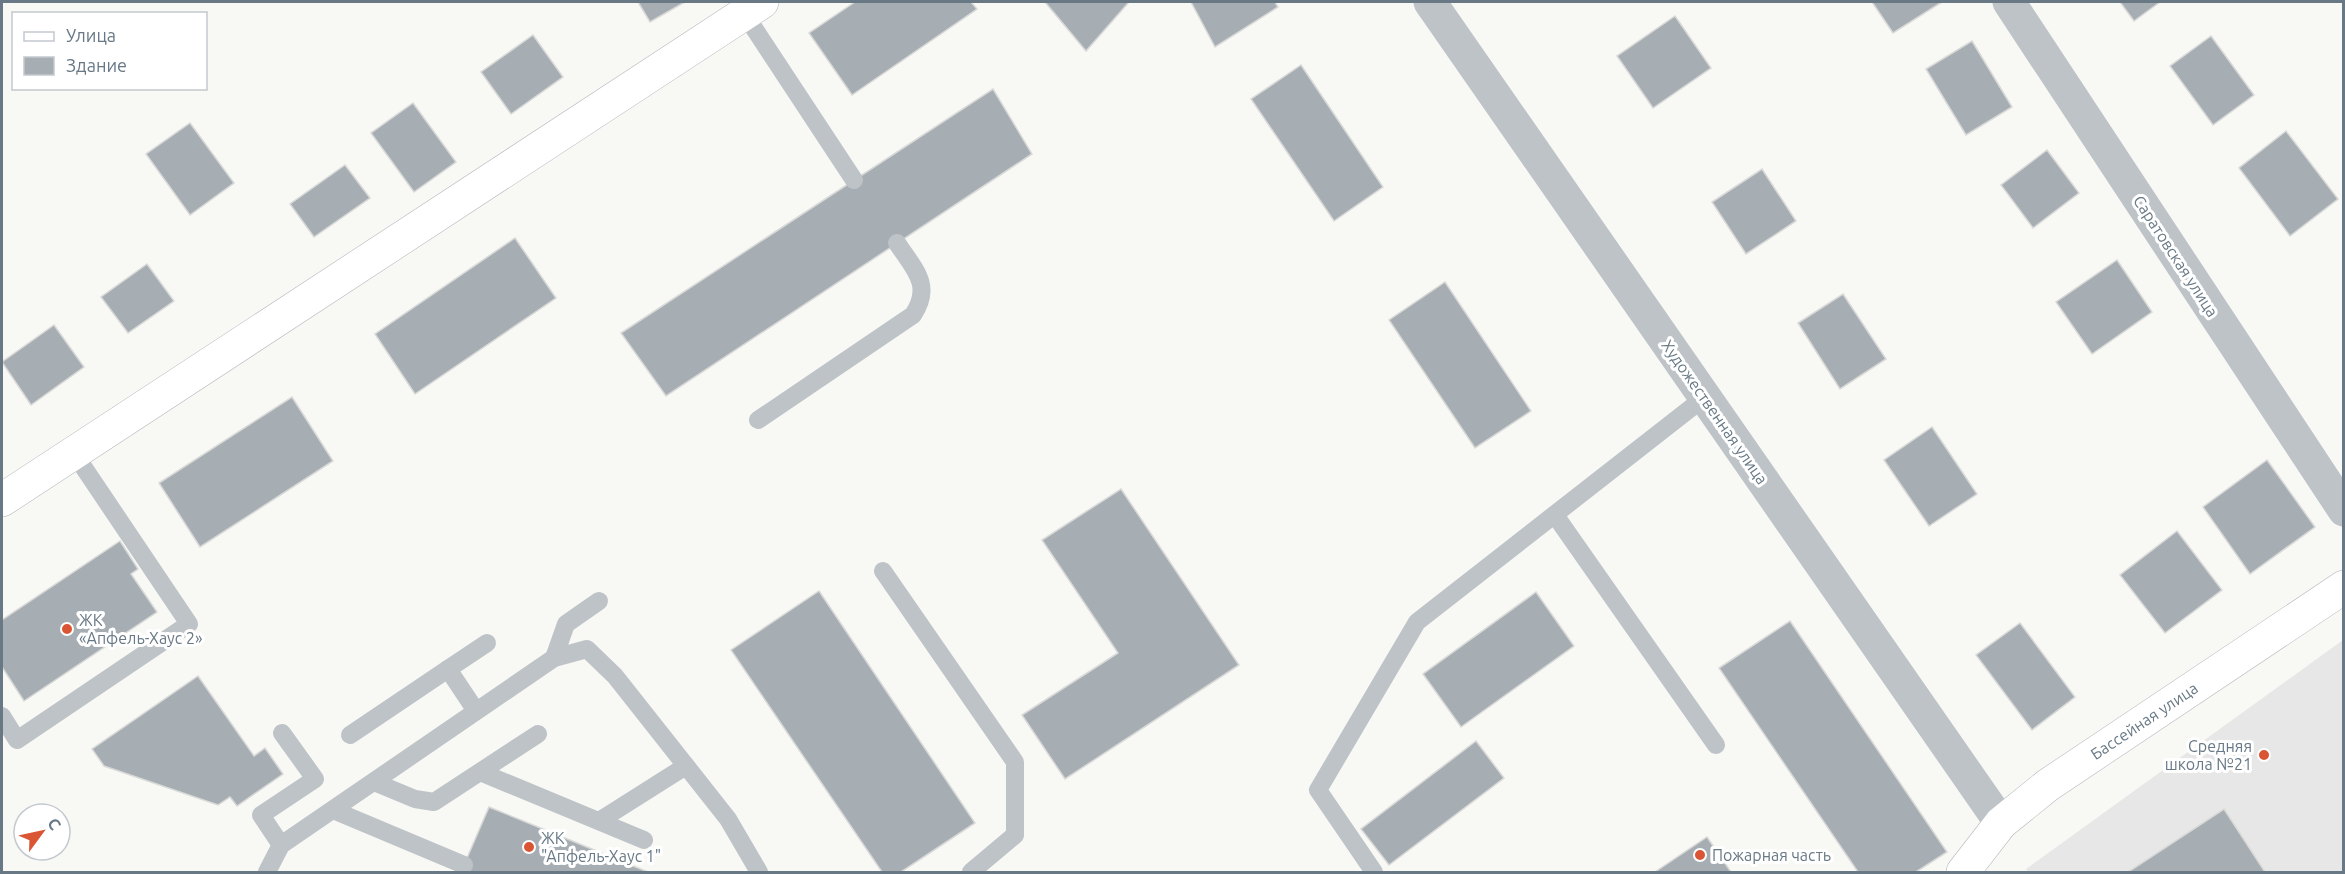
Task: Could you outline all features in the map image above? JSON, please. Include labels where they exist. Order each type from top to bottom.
[{"type":"street","name":"Художественная улица","points":[[1430,2],[2001,823]]},
{"type":"street","name":"Саратовская улица","points":[[2009,2],[2343,510]]},
{"type":"street","points":[[2,500],[748,5]]},
{"type":"street","name":"Бассейная улица","points":[[1963,873],[2001,823],[2048,785],[2343,587]]},
{"type":"lane","points":[[748,5],[854,180]]},
{"type":"lane","points":[[758,420],[913,315],[923,301],[922,282],[897,243]]},
{"type":"lane","points":[[1374,873],[1318,790],[1417,622],[1705,398]]},
{"type":"lane","points":[[2,716],[17,740],[189,624],[74,453]]},
{"type":"lane","points":[[1555,515],[1716,745]]},
{"type":"lane","points":[[883,571],[1015,762],[1016,835],[971,873]]},
{"type":"lane","points":[[554,658],[566,624],[599,601]]},
{"type":"lane","points":[[350,735],[487,644]]},
{"type":"lane","points":[[267,873],[281,845],[554,658],[587,649],[615,676],[728,819],[759,873]]},
{"type":"lane","points":[[448,669],[476,711]]},
{"type":"lane","points":[[281,845],[261,815],[315,778],[282,733]]},
{"type":"lane","points":[[374,782],[415,799],[434,802],[538,734]]},
{"type":"lane","points":[[599,821],[686,766]]},
{"type":"lane","points":[[480,772],[644,840]]},
{"type":"lane","points":[[333,810],[464,865]]},
{"type":"shaded area","name":"Средняя школа №21","points":[[2343,640],[2343,872],[2028,872],[2026,869]]},
{"type":"building","points":[[638,2],[685,2],[650,22]]},
{"type":"building","points":[[855,2],[971,2],[977,9],[852,95],[809,33]]},
{"type":"building","points":[[1045,2],[1129,2],[1086,51]]},
{"type":"building","points":[[1191,2],[1275,2],[1278,7],[1215,47]]},
{"type":"building","points":[[1872,2],[1942,2],[1893,33]]},
{"type":"building","points":[[2120,2],[2160,2],[2134,21]]},
{"type":"building","points":[[1675,16],[1711,68],[1653,108],[1617,56]]},
{"type":"building","points":[[533,35],[563,77],[511,114],[481,72]]},
{"type":"building","points":[[2211,36],[2254,95],[2213,125],[2170,66]]},
{"type":"building","points":[[1972,41],[2012,107],[1966,135],[1926,69]]},
{"type":"building","points":[[1301,65],[1383,187],[1334,221],[1251,99]]},
{"type":"building","points":[[993,89],[1032,154],[666,396],[621,333]]},
{"type":"building","points":[[413,103],[456,162],[414,192],[371,133]]},
{"type":"building","points":[[190,123],[234,183],[190,215],[146,154]]},
{"type":"building","points":[[2286,131],[2338,199],[2290,236],[2239,168]]},
{"type":"building","points":[[2047,150],[2079,193],[2033,228],[2001,185]]},
{"type":"building","points":[[345,165],[370,198],[314,237],[290,204]]},
{"type":"building","points":[[1762,169],[1796,221],[1746,254],[1712,202]]},
{"type":"building","points":[[515,238],[556,298],[415,394],[375,334]]},
{"type":"building","points":[[2117,260],[2152,312],[2092,354],[2056,302]]},
{"type":"building","points":[[147,264],[174,301],[128,333],[101,297]]},
{"type":"building","points":[[1445,282],[1531,411],[1475,448],[1389,320]]},
{"type":"building","points":[[1843,294],[1886,359],[1840,389],[1798,323]]},
{"type":"building","points":[[54,325],[84,367],[31,405],[2,362]]},
{"type":"building","points":[[292,397],[333,461],[200,547],[159,483]]},
{"type":"building","points":[[1932,427],[1977,494],[1929,526],[1884,460]]},
{"type":"building","points":[[2267,460],[2315,527],[2250,574],[2203,507]]},
{"type":"building","points":[[1121,489],[1239,665],[1065,779],[1022,715],[1118,653],[1042,540]]},
{"type":"building","points":[[2177,531],[2222,590],[2165,633],[2120,575]]},
{"type":"building","name":"ЖК «Апфель-Хаус 2»","points":[[120,541],[138,569],[131,574],[157,612],[24,701],[2,667],[2,620]]},
{"type":"building","points":[[819,591],[975,823],[901,872],[882,872],[731,650]]},
{"type":"building","points":[[1536,592],[1574,646],[1461,727],[1423,674]]},
{"type":"building","points":[[1790,621],[1947,852],[1916,872],[1858,872],[1719,668]]},
{"type":"building","points":[[2020,623],[2075,697],[2032,730],[1976,655]]},
{"type":"building","points":[[198,676],[254,756],[265,748],[283,774],[237,806],[230,797],[218,805],[104,766],[92,749]]},
{"type":"building","points":[[1476,741],[1504,778],[1389,865],[1361,829]]},
{"type":"building","name":"ЖК \"Апфель-Хаус 1\"","points":[[489,807],[543,829],[648,872],[461,872]]},
{"type":"building","points":[[2224,809],[2265,872],[2128,872]]},
{"type":"building","name":"Пожарная часть","points":[[1707,837],[1731,872],[1655,872]]},
{"type":"place","name":"ЖК «Апфель-Хаус 2»","points":[[67,629]]},
{"type":"place","name":"Средняя школа №21","points":[[2264,755]]},
{"type":"place","name":"ЖК \"Апфель-Хаус 1\"","points":[[529,847]]},
{"type":"place","name":"Пожарная часть","points":[[1700,855]]}]
